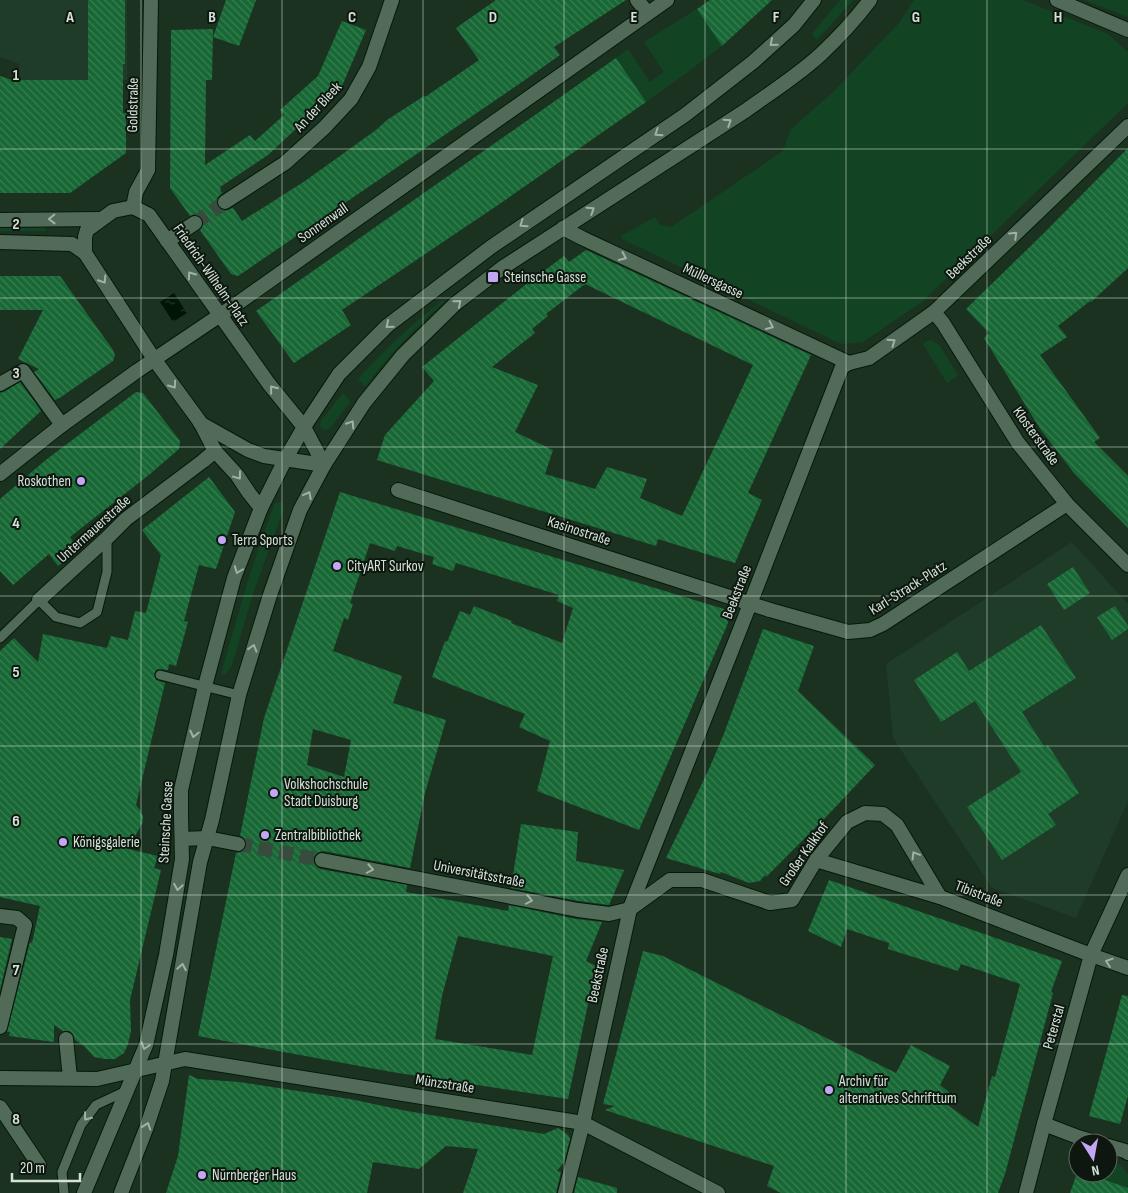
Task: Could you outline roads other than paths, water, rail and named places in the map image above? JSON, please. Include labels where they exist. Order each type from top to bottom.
[{"type":"street","name":"Goldstraße","points":[[133,208],[136,192],[148,170],[151,0]]},
{"type":"street","name":"An der Bleek","points":[[225,202],[285,163],[324,128],[351,99],[369,67],[392,0]]},
{"type":"street","points":[[637,0],[648,13]]},
{"type":"street","name":"Sonnenwall","points":[[0,474],[62,425],[154,359],[241,301],[667,0]]},
{"type":"street","name":"Steinsche Gasse","points":[[84,1193],[146,1045],[166,955],[182,859],[181,790],[205,686],[234,578],[261,508],[304,427],[339,374],[387,326],[491,247],[685,115],[752,62],[794,25],[814,0]]},
{"type":"street","points":[[121,1193],[162,1081],[200,862],[239,695],[270,595],[300,510],[324,465],[364,403],[403,355],[455,304],[502,268],[784,84],[820,55],[855,19],[870,0]]},
{"type":"street","points":[[1057,0],[1128,30]]},
{"type":"street","name":"Beekstraße","points":[[565,1193],[583,1123],[630,909],[842,367],[849,363],[869,358],[934,312],[1128,126]]},
{"type":"street","points":[[85,253],[84,238],[87,230],[113,211],[133,208]]},
{"type":"street","name":"Friedrich-Wilhelm-Platz","points":[[133,208],[149,215],[269,384],[304,427]]},
{"type":"street","points":[[0,220],[101,219]]},
{"type":"street","points":[[167,241],[195,223]]},
{"type":"street","name":"Müllersgasse","points":[[563,228],[849,363]]},
{"type":"street","points":[[0,242],[72,244],[85,253],[154,359],[200,422],[216,451],[237,475],[261,508]]},
{"type":"street","name":"Klosterstraße","points":[[934,312],[943,323],[1018,443],[1067,504],[1128,565]]},
{"type":"street","points":[[0,384],[23,371],[62,425]]},
{"type":"street","points":[[200,422],[248,450],[264,456],[324,465]]},
{"type":"street","points":[[304,427],[324,465]]},
{"type":"street","name":"Untermauerstraße","points":[[39,600],[108,538],[126,519],[216,451]]},
{"type":"street","name":"Kasinostraße","points":[[398,490],[750,604]]},
{"type":"street","name":"Karl-Strack-Platz","points":[[750,604],[848,632],[870,630],[883,624],[1067,504]]},
{"type":"street","name":"Großer Kalkhof","points":[[630,909],[670,880],[702,880],[770,903],[792,900],[816,860],[847,822],[865,813],[883,814],[896,825],[940,897]]},
{"type":"street","points":[[182,839],[207,838],[238,844]]},
{"type":"street","name":"Universitätsstraße","points":[[322,860],[578,910],[609,914],[630,909]]},
{"type":"street","name":"Tibistraße","points":[[816,860],[940,897],[1128,968]]},
{"type":"street","name":"Peterstal","points":[[1026,1193],[1091,955],[1128,875]]},
{"type":"street","points":[[0,916],[17,918],[25,925],[0,1027]]},
{"type":"street","points":[[66,1039],[70,1078]]},
{"type":"street","name":"Münzstraße","points":[[0,1078],[98,1079],[185,1059],[583,1123],[710,1191]]},
{"type":"street","points":[[0,1107],[39,1165]]},
{"type":"street","points":[[1044,1124],[1068,1133]]},
{"type":"lane","points":[[39,600],[56,617],[80,622],[97,612],[107,572],[108,538]]},
{"type":"lane","name":"Untermauerstraße","points":[[0,638],[39,600]]},
{"type":"lane","points":[[160,675],[239,695]]},
{"type":"lane","points":[[64,1193],[62,1172],[81,1125],[96,1105],[126,1091]]},
{"type":"water","points":[[174,293],[187,313],[173,322],[160,302]]},
{"type":"tunnel","points":[[195,223],[225,202]]},
{"type":"tunnel","points":[[238,844],[322,860]]},
{"type":"place","name":"Steinsche Gasse","points":[[493,277]]},
{"type":"place","name":"Roskothen","points":[[81,481]]},
{"type":"place","name":"Terra Sports","points":[[222,540]]},
{"type":"place","name":"CityART Surkov","points":[[337,566]]},
{"type":"place","name":"Volkshochschule Stadt Duisburg","points":[[274,793]]},
{"type":"place","name":"Zentralbibliothek","points":[[265,835]]},
{"type":"place","name":"Königsgalerie","points":[[63,842]]},
{"type":"place","name":"Archiv für alternatives Schrifttum","points":[[829,1090]]},
{"type":"place","name":"Nürnberger Haus","points":[[202,1175]]}]
